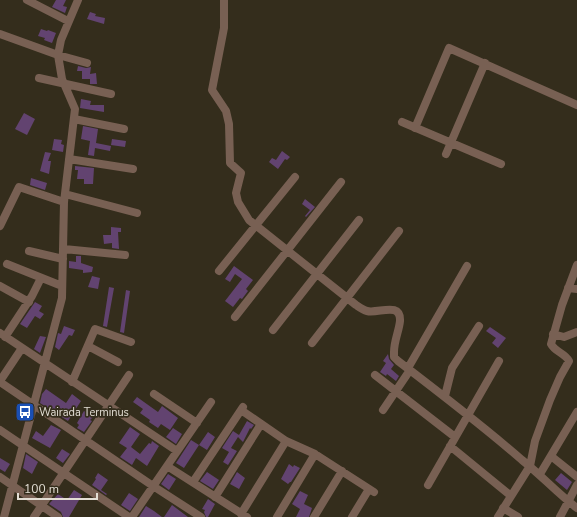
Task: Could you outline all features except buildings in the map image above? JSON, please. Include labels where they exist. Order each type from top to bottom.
[{"type":"street","points":[[27,0],[68,22]]},
{"type":"street","points":[[4,517],[62,298],[64,259],[64,198],[75,109],[62,79],[58,54],[61,40],[78,0]]},
{"type":"street","points":[[224,0],[224,28],[212,90],[226,111],[229,124],[230,163],[241,173],[236,193],[238,202],[250,220],[356,305],[367,311],[392,309],[396,311],[399,314],[400,321],[394,347],[394,357],[468,414],[540,474],[577,508]]},
{"type":"street","points":[[0,34],[87,63]]},
{"type":"street","points":[[415,128],[449,48],[577,104]]},
{"type":"street","points":[[446,154],[485,64]]},
{"type":"street","points":[[39,78],[111,94]]},
{"type":"street","points":[[74,119],[124,129]]},
{"type":"street","points":[[402,122],[501,164]]},
{"type":"street","points":[[69,159],[133,169]]},
{"type":"street","points":[[219,271],[295,177]]},
{"type":"street","points":[[235,317],[340,182]]},
{"type":"street","points":[[0,226],[19,187],[137,213]]},
{"type":"street","points":[[273,330],[359,220]]},
{"type":"street","points":[[312,343],[399,231]]},
{"type":"street","points":[[64,249],[124,255]]},
{"type":"street","points":[[29,251],[64,259]]},
{"type":"street","points":[[7,264],[62,286]]},
{"type":"street","points":[[498,517],[530,466],[535,441],[550,400],[569,361],[551,344],[553,334],[573,288],[577,265]]},
{"type":"street","points":[[384,410],[467,266]]},
{"type":"street","points":[[42,278],[29,302],[3,335],[177,451]]},
{"type":"street","points":[[0,286],[29,302]]},
{"type":"street","points":[[445,396],[452,368],[479,326]]},
{"type":"street","points":[[72,382],[95,329],[131,342]]},
{"type":"street","points":[[553,334],[564,337],[577,332]]},
{"type":"street","points":[[88,346],[118,362]]},
{"type":"street","points":[[22,348],[0,381],[85,440],[201,517]]},
{"type":"street","points":[[428,485],[499,361]]},
{"type":"street","points":[[375,375],[455,438]]},
{"type":"street","points":[[34,517],[129,376]]},
{"type":"street","points":[[154,394],[197,423]]},
{"type":"street","points":[[132,517],[211,402]]},
{"type":"street","points":[[193,482],[242,408],[261,424],[286,441],[314,454],[372,491],[352,517]]},
{"type":"street","points":[[540,474],[577,412]]},
{"type":"street","points":[[215,497],[261,424]]},
{"type":"street","points":[[0,430],[129,517]]},
{"type":"street","points":[[167,466],[244,515],[286,441]]},
{"type":"street","points":[[450,446],[511,496]]},
{"type":"street","points":[[277,517],[314,454]]},
{"type":"street","points":[[551,456],[577,477]]},
{"type":"street","points":[[314,517],[342,471]]},
{"type":"street","points":[[0,477],[58,517]]},
{"type":"street","points":[[560,517],[577,485]]},
{"type":"street","points":[[503,508],[518,517]]},
{"type":"place","name":"Wairada Terminus","points":[[25,412]]}]
